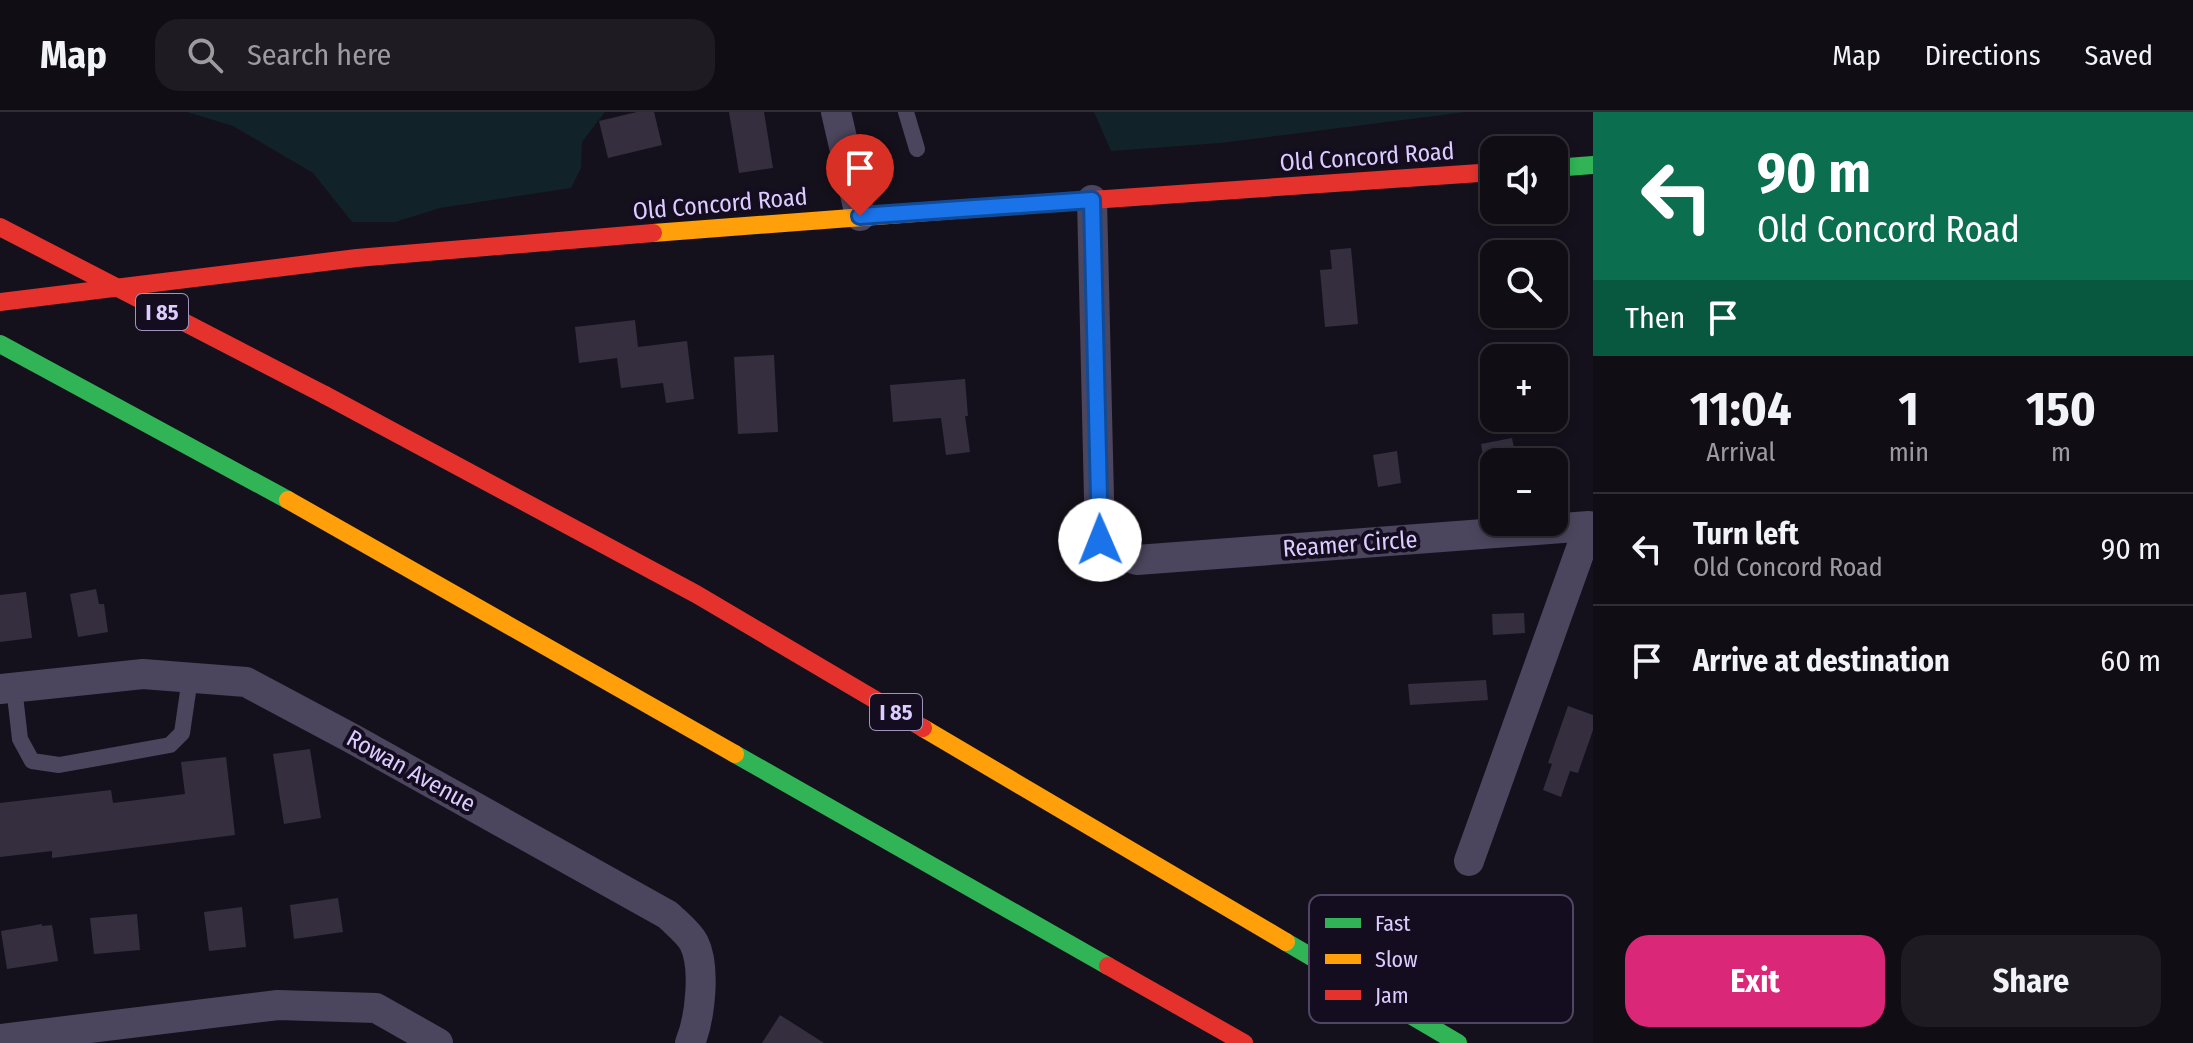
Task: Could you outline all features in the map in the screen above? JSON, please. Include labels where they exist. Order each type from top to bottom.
[{"type":"main road","points":[[1568,167],[1593,165]]},
{"type":"main road","name":"Old Concord Road","points":[[0,302],[357,258],[860,216],[1480,173]]},
{"type":"main road","name":"I 85","points":[[0,227],[325,395],[696,594],[1309,955]]},
{"type":"main road","points":[[0,344],[262,485],[1244,1043]]},
{"type":"main road","name":"I 85","points":[[1424,1023],[1458,1043]]},
{"type":"street","points":[[836,112],[860,216]]},
{"type":"street","name":"Reamer Circle","points":[[1092,200],[1100,540],[1114,553],[1137,560],[1589,526],[1469,861]]},
{"type":"street","name":"Rowan Avenue","points":[[7,688],[143,674],[246,682],[668,915],[694,943],[702,979],[690,1043]]},
{"type":"street","points":[[0,1039],[278,1005],[376,1008],[438,1043]]},
{"type":"lane","points":[[906,112],[917,149]]},
{"type":"lane","points":[[7,688],[20,739],[32,761],[59,765],[170,745],[182,733],[190,678]]},
{"type":"shaded area","points":[[187,112],[605,112],[582,142],[581,168],[571,188],[440,208],[395,222],[352,222],[313,173],[233,126]]},
{"type":"shaded area","points":[[1094,112],[1466,112],[1220,143],[1111,151]]},
{"type":"building","points":[[637,112],[654,112],[662,145],[608,158],[599,121]]},
{"type":"building","points":[[729,112],[764,112],[773,168],[739,173]]},
{"type":"building","points":[[1351,248],[1358,324],[1325,327],[1320,270],[1332,269],[1330,250]]},
{"type":"building","points":[[635,320],[638,347],[687,341],[694,399],[666,403],[663,383],[621,388],[617,358],[579,363],[575,327]]},
{"type":"building","points":[[774,355],[778,432],[738,434],[734,357]]},
{"type":"building","points":[[965,379],[968,416],[965,416],[970,452],[946,455],[941,418],[893,422],[890,385]]},
{"type":"building","points":[[1512,438],[1514,448],[1482,448],[1481,444]]},
{"type":"building","points":[[1397,451],[1401,483],[1378,487],[1373,455]]},
{"type":"building","points":[[96,589],[99,604],[104,604],[108,632],[78,637],[70,594]]},
{"type":"building","points":[[26,592],[32,638],[0,642],[0,595]]},
{"type":"building","points":[[1524,613],[1525,633],[1493,635],[1492,614]]},
{"type":"building","points":[[1486,680],[1488,700],[1410,705],[1408,684]]},
{"type":"building","points":[[1568,706],[1593,715],[1593,730],[1578,773],[1570,771],[1561,797],[1543,790],[1552,764],[1548,763]]},
{"type":"building","points":[[310,749],[321,818],[284,824],[273,754]]},
{"type":"building","points":[[226,757],[235,835],[52,858],[52,851],[0,857],[0,803],[111,790],[113,803],[185,794],[181,762]]},
{"type":"building","points":[[338,898],[343,932],[294,939],[290,905]]},
{"type":"building","points":[[242,907],[246,947],[209,951],[204,912]]},
{"type":"building","points":[[137,914],[140,950],[94,954],[90,918]]},
{"type":"building","points":[[52,925],[58,961],[7,969],[1,931]]},
{"type":"building","points":[[780,1015],[824,1043],[762,1043]]},
{"type":"traffic: fast","points":[[1568,167],[1593,165]]},
{"type":"traffic: fast","points":[[0,344],[288,500]]},
{"type":"traffic: fast","points":[[735,754],[1108,966]]},
{"type":"traffic: fast","points":[[1286,942],[1309,956]]},
{"type":"traffic: fast","points":[[1424,1023],[1458,1043]]},
{"type":"traffic: slow","points":[[653,233],[1034,204]]},
{"type":"traffic: slow","points":[[288,500],[735,754]]},
{"type":"traffic: slow","points":[[923,728],[1286,942]]},
{"type":"traffic: jam","points":[[1034,204],[1480,173]]},
{"type":"traffic: jam","points":[[0,227],[325,395]]},
{"type":"traffic: jam","points":[[0,302],[357,258],[653,233]]},
{"type":"traffic: jam","points":[[325,395],[696,594],[923,728]]},
{"type":"traffic: jam","points":[[1108,966],[1244,1043]]},
{"type":"route","points":[[860,216],[1092,200],[1100,540]]}]
